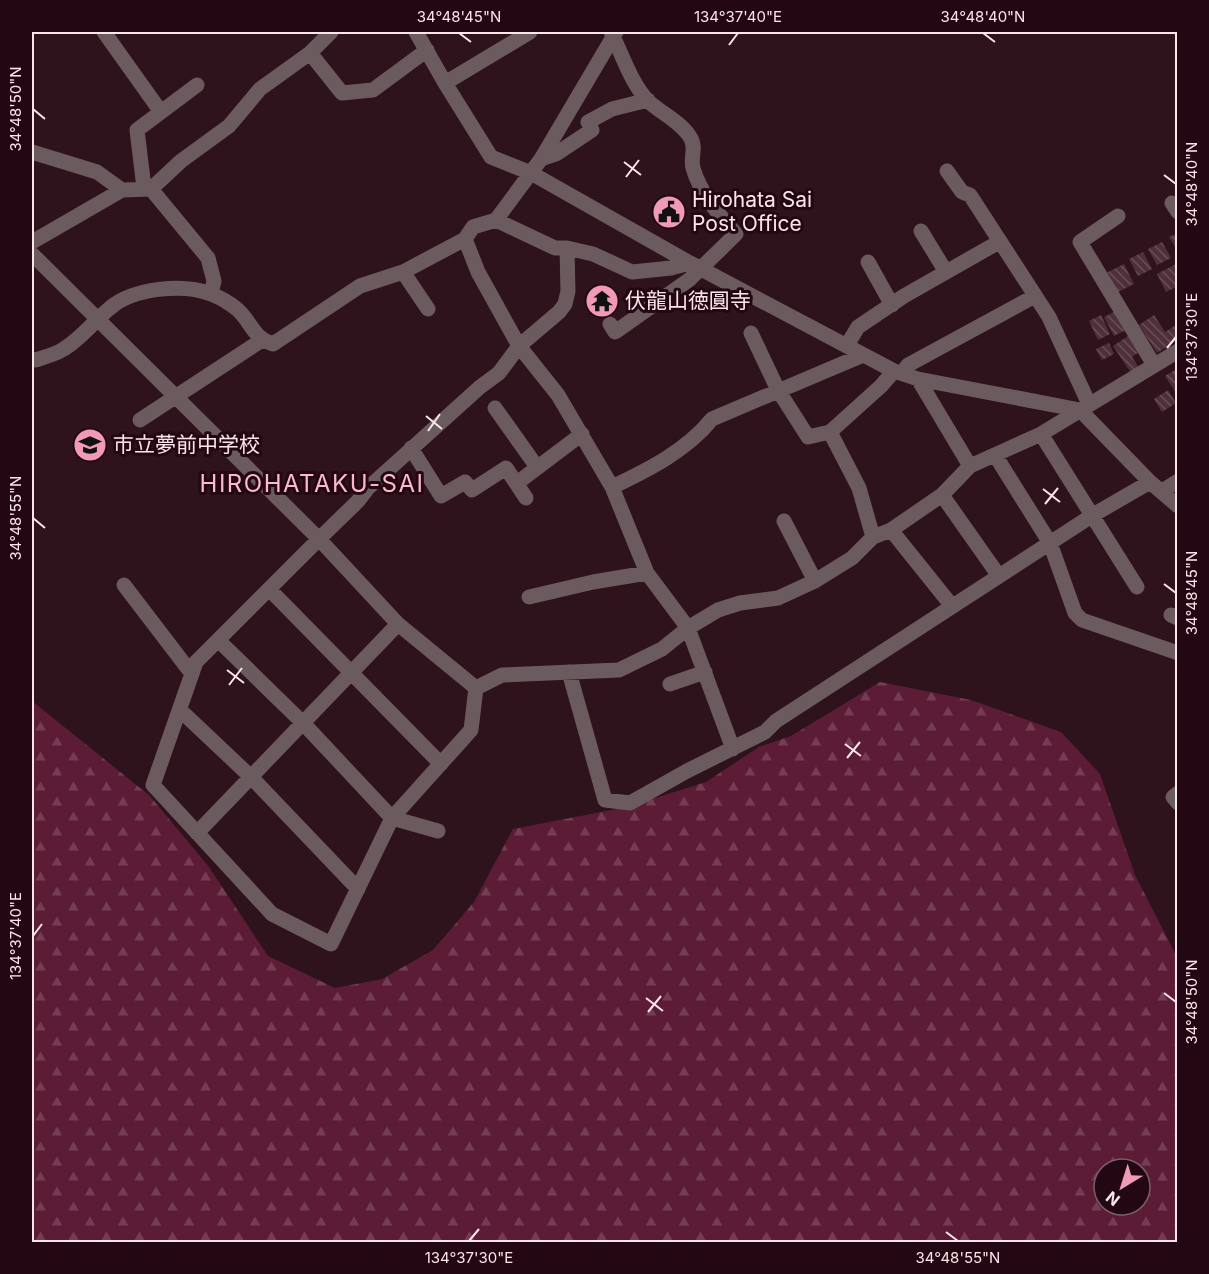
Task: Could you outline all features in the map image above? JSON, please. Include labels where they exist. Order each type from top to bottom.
[{"type":"street","points":[[106,32],[161,112]]},
{"type":"street","points":[[32,242],[122,190],[148,188],[229,126],[260,89],[310,53],[331,32]]},
{"type":"street","points":[[416,32],[491,157],[531,173],[695,266],[898,372],[918,379],[1084,407]]},
{"type":"street","points":[[445,83],[530,32]]},
{"type":"street","points":[[610,324],[615,332],[690,279],[695,266],[736,234],[714,207],[695,176],[692,164],[694,152],[692,138],[648,100],[638,87],[613,33]]},
{"type":"street","points":[[32,359],[36,360],[62,350],[111,306],[135,295],[160,289],[186,288],[211,294],[238,310],[262,340],[273,344],[360,286],[403,272],[465,239],[473,227],[496,220],[531,173],[613,33]]},
{"type":"street","points":[[310,53],[342,93],[373,90],[428,50]]},
{"type":"street","points":[[197,85],[137,130],[148,188],[208,258],[214,280],[211,294]]},
{"type":"street","points":[[541,159],[556,154],[592,130],[588,122],[612,109],[648,100]]},
{"type":"street","points":[[32,152],[97,172],[122,190]]},
{"type":"street","points":[[947,171],[962,192],[970,195],[1049,317],[1084,407],[1156,486],[1178,506]]},
{"type":"street","points":[[1118,216],[1080,242],[1154,365]]},
{"type":"street","points":[[496,220],[555,248],[567,248],[593,254],[632,272],[695,266]]},
{"type":"street","points":[[921,231],[946,272]]},
{"type":"street","points":[[465,239],[478,272],[519,346],[558,395],[612,487],[647,573],[688,628],[733,749]]},
{"type":"street","points":[[847,345],[858,327],[999,242]]},
{"type":"street","points":[[476,688],[471,730],[392,818],[331,945],[272,914],[153,785],[196,662],[358,501],[368,488],[480,387],[499,374],[519,346],[559,312],[565,304],[568,291],[567,248]]},
{"type":"street","points":[[32,254],[319,539],[398,624],[476,688]]},
{"type":"street","points":[[868,262],[892,305]]},
{"type":"street","points":[[403,272],[428,309]]},
{"type":"street","points":[[751,333],[778,390],[808,437],[830,432],[908,365],[1035,296]]},
{"type":"street","points":[[140,420],[177,398],[262,340]]},
{"type":"street","points":[[476,688],[502,675],[619,670],[662,649],[688,628],[718,610],[740,603],[778,598],[815,581],[852,558],[873,537],[891,530],[942,495],[970,466],[1041,434],[1178,351]]},
{"type":"street","points":[[612,487],[650,469],[699,435],[712,420],[863,355]]},
{"type":"street","points":[[918,379],[970,466]]},
{"type":"street","points":[[495,408],[537,467]]},
{"type":"street","points":[[830,432],[859,489],[873,537]]},
{"type":"street","points":[[517,483],[582,434]]},
{"type":"street","points":[[1041,434],[1094,515],[1137,587]]},
{"type":"street","points":[[411,448],[441,496],[465,482],[472,490],[506,468],[526,498]]},
{"type":"street","points":[[995,455],[1050,543],[1076,613],[1082,620],[1178,653]]},
{"type":"street","points":[[569,672],[605,800],[630,803],[765,732],[776,721],[1094,515],[1156,486],[1178,481]]},
{"type":"street","points":[[942,495],[999,576]]},
{"type":"street","points":[[784,521],[815,581]]},
{"type":"street","points":[[891,530],[952,606]]},
{"type":"street","points":[[528,597],[593,582],[647,573]]},
{"type":"street","points":[[124,585],[192,674]]},
{"type":"street","points":[[268,589],[441,764]]},
{"type":"street","points":[[197,832],[398,624]]},
{"type":"street","points":[[218,640],[303,723],[392,818],[438,831]]},
{"type":"street","points":[[670,684],[705,672]]},
{"type":"street","points":[[180,710],[251,777],[358,889]]},
{"type":"street","points":[[1178,793],[1173,797],[1178,803]]},
{"type":"green space","points":[[880,682],[971,700],[1061,732],[1100,774],[1135,875],[1177,957],[1177,1242],[32,1242],[32,701],[150,796],[209,867],[268,956],[335,988],[382,979],[433,950],[474,902],[513,829],[627,807],[706,782],[759,747],[791,736]]},
{"type":"building","points":[[1178,233],[1178,252],[1169,237]]},
{"type":"building","points":[[1162,242],[1171,258],[1157,265],[1148,249]]},
{"type":"building","points":[[1143,252],[1152,269],[1138,276],[1129,259]]},
{"type":"building","points":[[1178,263],[1178,286],[1166,292],[1157,274]]},
{"type":"building","points":[[1124,264],[1134,284],[1116,293],[1106,273]]},
{"type":"building","points":[[1116,311],[1126,330],[1114,336],[1104,317]]},
{"type":"building","points":[[1101,315],[1110,334],[1098,340],[1089,321]]},
{"type":"building","points":[[1154,315],[1165,332],[1176,325],[1178,328],[1178,340],[1157,353],[1139,325]]},
{"type":"building","points":[[1128,336],[1139,352],[1132,357],[1139,368],[1131,373],[1113,346]]},
{"type":"building","points":[[1109,343],[1114,354],[1102,360],[1096,349]]},
{"type":"building","points":[[1178,368],[1178,396],[1165,376]]},
{"type":"building","points":[[1168,390],[1176,403],[1162,412],[1154,399]]},
{"type":"place","name":"Hirohata Sai Post Office","points":[[669,212]]},
{"type":"place","name":"伏龍山徳圓寺","points":[[602,301]]},
{"type":"place","name":"市立夢前中学校","points":[[90,445]]},
{"type":"district","name":"HIROHATAKU-SAI","points":[[312,484]]}]
